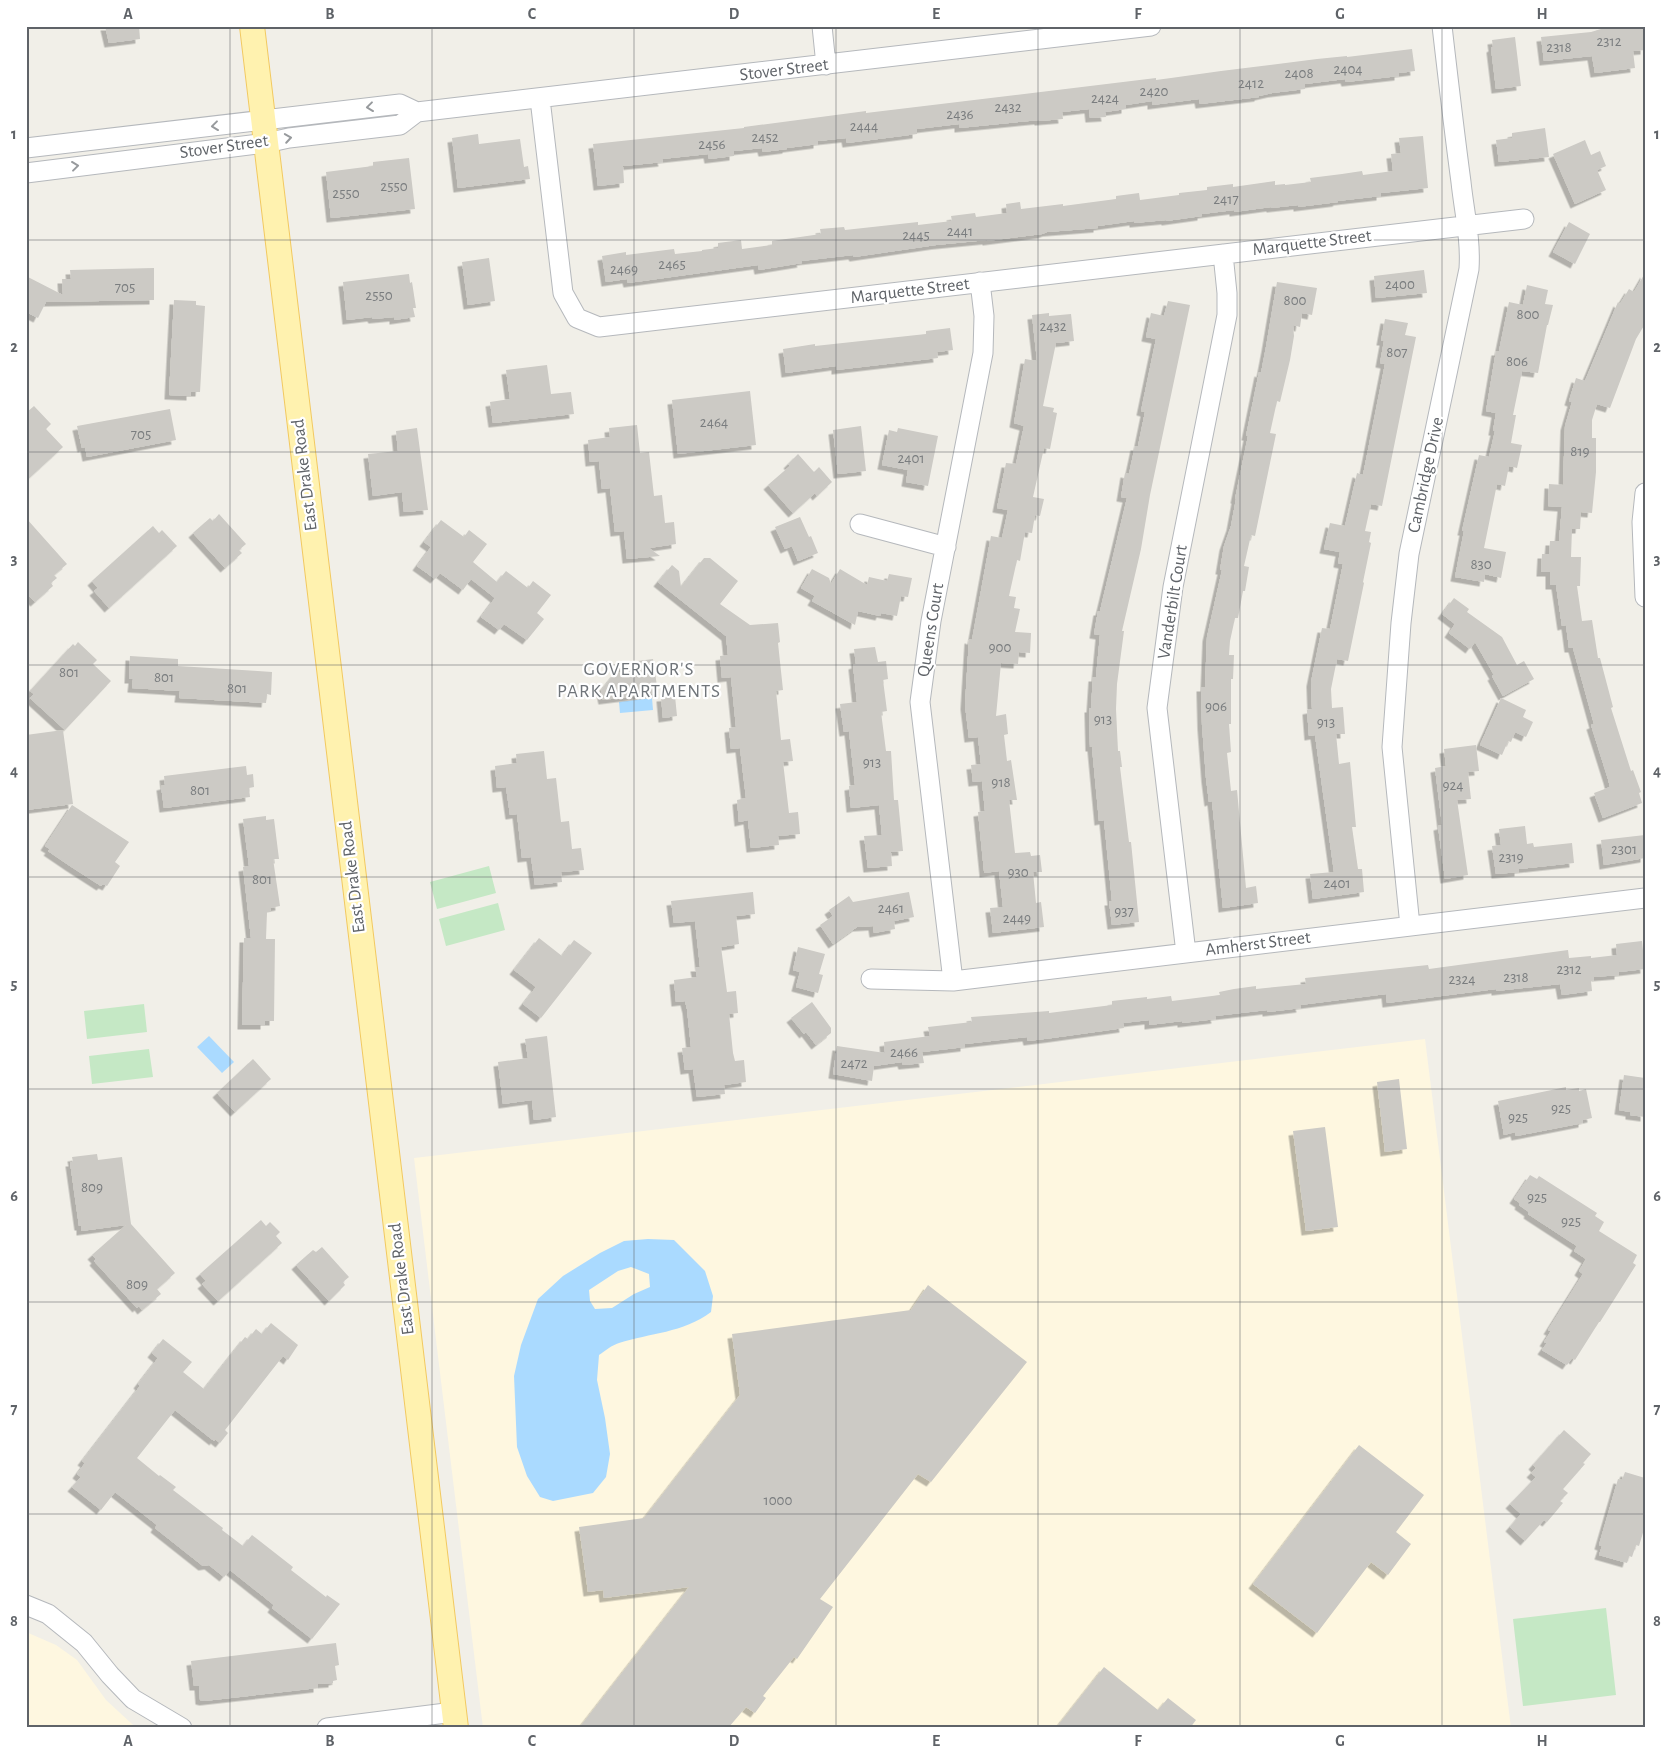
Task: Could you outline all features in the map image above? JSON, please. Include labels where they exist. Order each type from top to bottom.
[{"type":"main road","name":"East Drake Road","points":[[252,26],[455,1720]]},
{"type":"street","points":[[822,26],[826,65]]},
{"type":"street","name":"Stover Street","points":[[26,173],[265,131],[400,104],[417,112],[826,65],[1061,31],[1150,26]]},
{"type":"street","name":"Cambridge Drive","points":[[1410,926],[1392,747],[1396,687],[1409,554],[1469,269],[1468,225],[1462,197],[1442,26]]},
{"type":"street","name":"Marquette Street","points":[[540,98],[563,293],[577,318],[599,327],[1524,219]]},
{"type":"street","name":"Stover Street","points":[[26,148],[265,131]]},
{"type":"street","name":"Vanderbilt Court","points":[[1186,953],[1157,708],[1173,586],[1227,315],[1223,254]]},
{"type":"street","name":"Queens Court","points":[[953,981],[920,702],[931,621],[983,353],[984,316],[980,282]]},
{"type":"street","points":[[1645,493],[1645,597]]},
{"type":"street","points":[[860,524],[946,547]]},
{"type":"street","name":"Amherst Street","points":[[871,979],[953,981],[1645,898]]},
{"type":"street","points":[[26,1604],[48,1614],[84,1643],[133,1700],[182,1728]]},
{"type":"street","points":[[327,1728],[455,1720]]},
{"type":"shaded area","points":[[1425,1039],[1511,1728],[483,1728],[414,1158]]},
{"type":"shaded area","points":[[26,1632],[56,1645],[77,1660],[106,1700],[138,1728],[26,1728]]},
{"type":"green space","points":[[489,866],[496,893],[437,909],[430,882]]},
{"type":"green space","points":[[498,903],[505,930],[446,946],[439,919]]},
{"type":"green space","points":[[144,1004],[147,1032],[87,1039],[84,1011]]},
{"type":"green space","points":[[149,1049],[153,1077],[92,1084],[89,1056]]},
{"type":"green space","points":[[1606,1608],[1616,1695],[1523,1706],[1513,1619]]},
{"type":"water","points":[[652,698],[653,710],[620,713],[619,702]]},
{"type":"water","points":[[209,1036],[234,1062],[222,1073],[197,1047]]},
{"type":"water","points":[[648,1239],[674,1240],[705,1271],[713,1296],[711,1312],[678,1328],[616,1344],[599,1355],[597,1380],[610,1454],[606,1477],[593,1493],[553,1501],[540,1497],[527,1476],[517,1447],[514,1376],[521,1345],[538,1299],[563,1276],[600,1253],[624,1241]],"holes":[[[631,1267],[649,1274],[650,1287],[634,1294],[612,1308],[595,1309],[590,1301],[589,1290],[618,1271]]]},
{"type":"building","points":[[105,26],[139,26],[140,39],[109,43]]},
{"type":"building","points":[[1601,26],[1645,26],[1645,50],[1633,51],[1635,68],[1595,73],[1592,56],[1544,61],[1541,37],[1591,32],[1601,29]]},
{"type":"building","points":[[1515,37],[1521,86],[1496,89],[1491,48],[1493,47],[1492,40]]},
{"type":"building","points":[[1412,49],[1415,71],[1399,73],[1399,76],[1346,82],[1345,79],[1305,84],[1305,89],[1200,104],[1199,99],[1152,105],[1152,101],[1126,105],[1126,109],[1105,112],[1106,117],[1090,118],[1089,109],[1062,112],[1063,119],[959,128],[959,124],[917,129],[917,134],[847,143],[846,138],[818,141],[818,144],[763,152],[762,148],[734,151],[734,156],[709,159],[708,154],[662,159],[663,162],[623,166],[624,183],[598,186],[593,144],[744,128],[866,111],[866,113]]},
{"type":"building","points":[[1545,128],[1549,157],[1499,162],[1496,140],[1512,138],[1512,133]]},
{"type":"building","points":[[478,134],[479,144],[520,139],[524,167],[528,166],[530,179],[458,188],[452,138]]},
{"type":"building","points":[[1423,136],[1428,188],[1381,193],[1381,196],[1298,207],[1298,205],[1271,207],[1234,212],[1234,210],[1166,221],[1134,223],[1134,221],[1098,226],[1098,228],[936,245],[854,257],[853,255],[801,261],[802,263],[759,270],[758,265],[628,283],[627,279],[606,282],[602,256],[626,252],[626,255],[674,249],[675,254],[718,248],[718,243],[741,240],[742,249],[772,245],[772,241],[821,234],[820,229],[844,227],[845,230],[918,222],[918,225],[952,221],[951,216],[975,213],[976,217],[1007,213],[1006,204],[1020,202],[1021,209],[1063,204],[1063,206],[1116,199],[1116,196],[1139,193],[1140,200],[1179,195],[1179,193],[1207,190],[1207,187],[1233,184],[1233,187],[1275,181],[1275,185],[1285,185],[1311,182],[1310,178],[1362,171],[1363,175],[1393,171],[1391,154],[1401,153],[1399,138]]},
{"type":"building","points":[[1585,140],[1591,155],[1600,151],[1606,166],[1597,170],[1606,190],[1575,204],[1553,154]]},
{"type":"building","points":[[409,158],[415,209],[331,218],[326,172],[373,166],[373,162]]},
{"type":"building","points":[[1569,222],[1590,234],[1575,264],[1553,252]]},
{"type":"building","points":[[489,258],[495,301],[468,305],[462,262]]},
{"type":"building","points":[[154,268],[154,300],[46,302],[38,318],[26,312],[26,276],[63,295],[62,279],[71,279],[70,270]]},
{"type":"building","points":[[1424,270],[1427,293],[1376,298],[1374,276]]},
{"type":"building","points":[[1645,273],[1645,324],[1636,339],[1610,408],[1597,404],[1592,420],[1592,438],[1596,438],[1596,472],[1592,513],[1581,512],[1580,529],[1572,529],[1571,557],[1581,557],[1580,586],[1577,586],[1582,621],[1592,620],[1598,658],[1600,658],[1613,707],[1611,708],[1631,771],[1633,770],[1641,792],[1639,793],[1642,803],[1603,818],[1594,793],[1610,787],[1591,725],[1594,724],[1573,648],[1569,648],[1566,625],[1562,626],[1556,585],[1550,585],[1550,572],[1541,572],[1542,554],[1549,554],[1550,541],[1559,541],[1562,507],[1548,506],[1549,484],[1563,485],[1565,426],[1572,402],[1569,401],[1576,378],[1585,381],[1618,302],[1620,304],[1629,289],[1634,292]]},
{"type":"building","points":[[409,274],[416,308],[413,308],[415,317],[394,320],[394,317],[347,320],[343,282]]},
{"type":"building","points":[[1277,282],[1317,288],[1312,315],[1302,313],[1300,327],[1293,325],[1294,336],[1290,360],[1280,402],[1277,401],[1270,433],[1276,434],[1255,536],[1251,535],[1244,566],[1249,567],[1245,591],[1243,591],[1238,618],[1235,618],[1230,641],[1229,655],[1234,655],[1233,679],[1231,679],[1231,724],[1229,724],[1231,752],[1227,753],[1231,791],[1237,790],[1246,888],[1256,886],[1258,903],[1223,908],[1212,801],[1209,802],[1206,778],[1201,687],[1205,687],[1207,637],[1222,570],[1220,570],[1224,546],[1231,526],[1248,436],[1246,436],[1259,372],[1261,373]]},
{"type":"building","points":[[1527,285],[1548,290],[1545,304],[1553,305],[1547,325],[1538,373],[1522,371],[1513,415],[1516,415],[1511,443],[1522,445],[1517,468],[1509,466],[1505,486],[1497,484],[1484,548],[1506,552],[1501,578],[1485,574],[1484,582],[1455,577],[1464,531],[1462,531],[1479,455],[1489,457],[1495,431],[1493,431],[1496,413],[1486,411],[1496,351],[1499,351],[1509,302],[1523,305]]},
{"type":"building","points":[[174,300],[196,301],[196,305],[205,306],[200,392],[191,392],[191,396],[169,395]]},
{"type":"building","points":[[1168,301],[1190,305],[1150,495],[1141,549],[1122,631],[1124,631],[1117,684],[1118,751],[1120,751],[1122,767],[1120,767],[1129,842],[1131,842],[1139,922],[1112,925],[1109,901],[1112,901],[1104,820],[1099,821],[1092,747],[1090,747],[1089,708],[1091,708],[1093,677],[1096,677],[1100,635],[1094,634],[1098,611],[1100,611],[1127,498],[1121,497],[1125,473],[1129,474],[1135,446],[1138,446],[1145,412],[1141,411],[1156,339],[1146,337],[1151,313],[1164,316]]},
{"type":"building","points":[[1049,313],[1049,316],[1071,314],[1074,341],[1056,343],[1043,406],[1054,408],[1053,412],[1057,413],[1050,449],[1044,448],[1033,497],[1044,499],[1040,516],[1035,515],[1032,533],[1025,532],[1020,561],[1017,560],[1009,596],[1016,597],[1014,608],[1020,609],[1015,632],[1031,633],[1030,653],[1019,652],[1018,664],[1001,663],[996,716],[1006,714],[1008,734],[1004,735],[1007,761],[1011,760],[1017,800],[1009,800],[1015,853],[1030,852],[1031,856],[1040,855],[1042,872],[1033,872],[1036,903],[1041,902],[1044,927],[993,933],[990,908],[1003,907],[999,871],[984,873],[978,812],[985,811],[982,781],[973,782],[971,765],[981,764],[978,737],[969,738],[965,705],[969,639],[972,640],[991,536],[1002,538],[1008,510],[997,508],[1006,463],[1016,464],[1024,426],[1014,423],[1025,359],[1037,361],[1032,315]]},
{"type":"building","points":[[1385,319],[1408,323],[1405,335],[1416,337],[1382,506],[1371,504],[1365,531],[1371,532],[1369,542],[1371,543],[1348,661],[1337,659],[1331,689],[1332,708],[1343,707],[1345,734],[1336,734],[1339,764],[1350,762],[1356,827],[1352,827],[1358,869],[1362,869],[1364,892],[1313,899],[1310,874],[1334,872],[1315,735],[1309,736],[1307,710],[1312,709],[1311,682],[1322,628],[1330,629],[1343,564],[1338,563],[1340,552],[1324,549],[1330,523],[1345,526],[1357,473],[1363,475],[1385,364],[1380,363]]},
{"type":"building","points":[[950,328],[953,350],[937,352],[938,358],[836,370],[836,366],[786,373],[783,349],[815,344],[815,346],[926,334],[926,331]]},
{"type":"building","points":[[547,365],[551,394],[571,392],[574,414],[493,423],[490,402],[510,399],[506,370]]},
{"type":"building","points":[[750,391],[756,445],[678,454],[672,400]]},
{"type":"building","points":[[34,406],[51,424],[46,429],[63,447],[26,481],[26,413]]},
{"type":"building","points":[[170,409],[176,440],[87,457],[85,447],[82,448],[77,426]]},
{"type":"building","points":[[637,425],[640,453],[649,452],[654,496],[662,495],[665,523],[674,522],[676,544],[649,548],[660,556],[627,559],[624,531],[615,532],[610,488],[602,489],[599,461],[590,462],[588,440],[610,437],[609,428]]},
{"type":"building","points":[[861,426],[866,471],[838,474],[833,430]]},
{"type":"building","points":[[417,428],[428,510],[404,512],[402,492],[373,496],[368,454],[398,451],[396,431]]},
{"type":"building","points":[[898,428],[938,436],[928,486],[906,482],[908,470],[882,465],[889,430],[897,432]]},
{"type":"building","points":[[798,454],[814,472],[819,467],[832,482],[817,496],[815,493],[793,513],[768,485],[790,466],[788,464]]},
{"type":"building","points":[[219,514],[246,544],[239,550],[242,553],[225,568],[193,533],[210,518],[213,521]]},
{"type":"building","points":[[800,517],[818,553],[798,561],[792,546],[785,549],[775,527]]},
{"type":"building","points":[[26,518],[67,564],[54,575],[57,578],[51,583],[53,586],[35,602],[26,593]]},
{"type":"building","points":[[441,520],[464,537],[469,530],[487,544],[473,562],[497,582],[506,571],[528,588],[533,581],[551,595],[537,613],[544,619],[527,640],[504,624],[499,630],[481,617],[495,598],[471,579],[463,590],[440,573],[435,579],[417,566],[431,547],[424,542]]},
{"type":"building","points":[[153,526],[159,533],[162,530],[177,546],[109,608],[94,591],[98,588],[92,581]]},
{"type":"building","points":[[704,558],[710,558],[738,581],[720,604],[750,625],[778,623],[783,690],[776,691],[781,740],[790,739],[793,761],[783,762],[789,813],[798,812],[800,834],[778,836],[779,845],[751,848],[748,820],[739,822],[737,800],[746,798],[740,748],[731,749],[729,728],[736,727],[731,677],[722,678],[720,656],[728,655],[726,636],[658,582],[672,565],[679,571],[681,587]]},
{"type":"building","points":[[812,569],[829,578],[831,584],[840,569],[867,585],[869,577],[887,581],[889,574],[912,578],[908,597],[901,596],[897,616],[881,613],[880,616],[858,611],[855,625],[812,601],[815,596],[801,588]]},
{"type":"building","points":[[1454,598],[1469,609],[1467,612],[1502,637],[1517,665],[1524,661],[1534,679],[1503,696],[1492,676],[1494,675],[1475,642],[1470,649],[1449,633],[1455,624],[1442,614]]},
{"type":"building","points":[[78,642],[97,660],[93,664],[111,681],[65,730],[30,698],[34,694],[30,691],[73,644],[75,646]]},
{"type":"building","points":[[875,647],[878,662],[886,661],[888,679],[883,680],[887,711],[881,712],[886,751],[891,751],[894,800],[898,800],[903,851],[891,852],[892,866],[868,868],[864,836],[882,835],[879,805],[851,808],[849,786],[855,785],[849,731],[844,732],[840,704],[857,702],[853,665],[856,664],[854,649]]},
{"type":"building","points":[[130,656],[178,659],[178,666],[272,672],[271,695],[267,694],[266,703],[179,698],[180,691],[132,688],[133,679],[129,679]]},
{"type":"building","points":[[653,659],[658,693],[603,700],[601,691],[615,673],[623,672],[622,663]]},
{"type":"building","points":[[675,696],[677,716],[663,718],[661,697]]},
{"type":"building","points":[[1501,698],[1526,710],[1523,717],[1533,722],[1526,737],[1515,732],[1511,742],[1508,741],[1502,755],[1480,745]]},
{"type":"building","points":[[63,730],[73,804],[26,810],[26,735]]},
{"type":"building","points":[[1476,745],[1479,771],[1468,772],[1471,799],[1457,800],[1468,875],[1445,879],[1438,826],[1442,825],[1435,768],[1446,766],[1444,749]]},
{"type":"building","points":[[544,751],[547,779],[556,778],[561,822],[569,821],[572,849],[581,848],[584,870],[561,872],[562,882],[535,885],[531,857],[522,858],[517,814],[510,815],[506,787],[497,788],[495,766],[517,763],[516,754]]},
{"type":"building","points":[[246,766],[247,775],[253,774],[254,787],[249,788],[250,797],[164,808],[161,786],[165,785],[164,776]]},
{"type":"building","points":[[72,805],[129,842],[115,862],[120,866],[107,886],[103,884],[101,886],[70,866],[48,851],[50,849],[45,846]]},
{"type":"building","points":[[266,816],[266,820],[274,819],[279,859],[273,859],[280,906],[270,908],[271,912],[267,912],[266,939],[275,939],[274,1021],[265,1021],[265,1025],[242,1025],[244,938],[251,938],[243,867],[249,866],[243,819]]},
{"type":"building","points":[[1525,826],[1527,844],[1533,843],[1534,847],[1572,843],[1574,863],[1519,869],[1519,872],[1496,874],[1492,846],[1501,845],[1499,829]]},
{"type":"building","points":[[1645,835],[1645,858],[1604,865],[1601,840]]},
{"type":"building","points":[[753,892],[755,914],[736,916],[739,944],[721,947],[727,992],[736,991],[738,1013],[729,1014],[733,1053],[735,1061],[744,1060],[746,1082],[724,1085],[725,1094],[697,1097],[693,1069],[685,1070],[682,1048],[691,1047],[687,1009],[685,1001],[676,1002],[674,980],[697,977],[695,967],[700,967],[695,921],[674,923],[671,901]]},
{"type":"building","points":[[909,892],[914,917],[894,921],[895,929],[874,933],[873,926],[857,927],[833,944],[820,925],[833,916],[829,910],[849,896],[853,902]]},
{"type":"building","points":[[539,938],[562,956],[574,940],[592,953],[541,1018],[523,1004],[536,987],[514,970]]},
{"type":"building","points":[[1642,941],[1645,969],[1619,972],[1619,975],[1594,977],[1594,980],[1591,981],[1592,991],[1562,995],[1560,984],[1496,991],[1496,989],[1387,1003],[1386,994],[1300,1005],[1301,1008],[1215,1016],[1216,1019],[1149,1025],[1149,1020],[1123,1023],[1124,1028],[1052,1038],[1028,1041],[1027,1037],[965,1044],[965,1047],[922,1052],[924,1063],[903,1065],[902,1062],[874,1066],[872,1081],[833,1074],[837,1046],[885,1053],[884,1042],[930,1036],[928,1027],[972,1022],[971,1017],[1049,1011],[1049,1013],[1112,1005],[1112,1001],[1147,997],[1147,999],[1171,996],[1172,1001],[1220,995],[1219,992],[1256,986],[1256,989],[1306,984],[1305,978],[1428,965],[1429,969],[1568,950],[1569,958],[1591,956],[1591,958],[1617,955],[1616,944]]},
{"type":"building","points":[[798,947],[825,954],[819,974],[823,975],[818,993],[796,987],[800,972],[793,970]]},
{"type":"building","points":[[812,1002],[831,1028],[831,1033],[816,1045],[791,1018]]},
{"type":"building","points":[[547,1036],[556,1117],[534,1120],[532,1100],[503,1104],[498,1062],[528,1058],[525,1039]]},
{"type":"building","points":[[253,1059],[271,1079],[235,1112],[217,1093]]},
{"type":"building","points":[[1624,1075],[1645,1078],[1645,1117],[1630,1115],[1630,1112],[1619,1110]]},
{"type":"building","points":[[1399,1079],[1407,1149],[1385,1152],[1377,1082]]},
{"type":"building","points":[[1566,1087],[1566,1090],[1579,1088],[1579,1091],[1586,1089],[1592,1118],[1583,1120],[1583,1123],[1516,1136],[1515,1132],[1504,1135],[1498,1101]]},
{"type":"building","points":[[1325,1127],[1338,1227],[1306,1231],[1293,1131]]},
{"type":"building","points":[[97,1154],[98,1160],[122,1157],[131,1224],[175,1273],[157,1289],[161,1294],[142,1310],[139,1306],[137,1308],[94,1261],[96,1259],[92,1255],[126,1225],[81,1231],[81,1226],[79,1226],[70,1162],[73,1162],[72,1157]]},
{"type":"building","points":[[1530,1175],[1537,1179],[1539,1176],[1597,1213],[1595,1216],[1604,1222],[1599,1231],[1637,1255],[1633,1263],[1636,1265],[1600,1322],[1575,1360],[1572,1358],[1567,1365],[1542,1350],[1547,1343],[1544,1342],[1551,1331],[1548,1330],[1583,1274],[1579,1271],[1586,1259],[1574,1251],[1577,1246],[1528,1214],[1529,1212],[1514,1199]]},
{"type":"building","points":[[261,1220],[266,1226],[270,1222],[280,1232],[276,1236],[282,1243],[218,1301],[202,1284],[206,1281],[200,1274]]},
{"type":"building","points":[[322,1247],[349,1277],[343,1282],[345,1285],[329,1301],[296,1265],[313,1250],[316,1252]]},
{"type":"building","points":[[928,1285],[1027,1362],[931,1482],[918,1474],[820,1599],[833,1607],[797,1659],[794,1657],[763,1696],[766,1698],[755,1713],[746,1707],[728,1728],[579,1728],[689,1587],[604,1598],[603,1590],[588,1592],[579,1527],[644,1518],[740,1395],[732,1334],[911,1310]]},
{"type":"building","points":[[271,1323],[298,1345],[288,1360],[283,1356],[225,1430],[228,1433],[220,1443],[215,1439],[214,1441],[175,1410],[137,1458],[176,1487],[173,1490],[223,1528],[222,1530],[243,1546],[252,1535],[293,1567],[291,1570],[326,1597],[327,1595],[340,1604],[312,1639],[272,1608],[274,1605],[230,1570],[224,1577],[209,1565],[203,1566],[155,1528],[157,1525],[115,1492],[101,1510],[72,1487],[81,1477],[77,1474],[85,1463],[82,1461],[140,1386],[138,1384],[158,1358],[152,1353],[163,1339],[192,1362],[183,1372],[204,1389],[245,1337],[248,1339],[256,1329],[262,1334]]},
{"type":"building","points":[[1564,1430],[1591,1454],[1583,1463],[1585,1464],[1563,1489],[1568,1493],[1560,1501],[1563,1503],[1547,1522],[1544,1520],[1525,1541],[1510,1527],[1521,1514],[1510,1504],[1536,1477],[1531,1473],[1536,1468],[1533,1465]]},
{"type":"building","points":[[1359,1445],[1424,1495],[1396,1532],[1411,1544],[1388,1575],[1371,1562],[1317,1633],[1253,1584]]},
{"type":"building","points":[[1625,1472],[1645,1478],[1645,1526],[1639,1546],[1636,1545],[1632,1557],[1629,1556],[1627,1563],[1599,1555],[1602,1546],[1599,1545],[1618,1479],[1622,1480]]},
{"type":"building","points":[[336,1643],[339,1665],[335,1666],[337,1680],[333,1681],[333,1683],[318,1684],[318,1688],[204,1701],[200,1700],[199,1686],[194,1686],[191,1661]]},
{"type":"building","points":[[1104,1667],[1158,1710],[1168,1698],[1196,1720],[1190,1728],[1056,1728]]},
{"type":"district","name":"GOVERNOR'S PARK APARTMENTS","points":[[639,680]]}]
